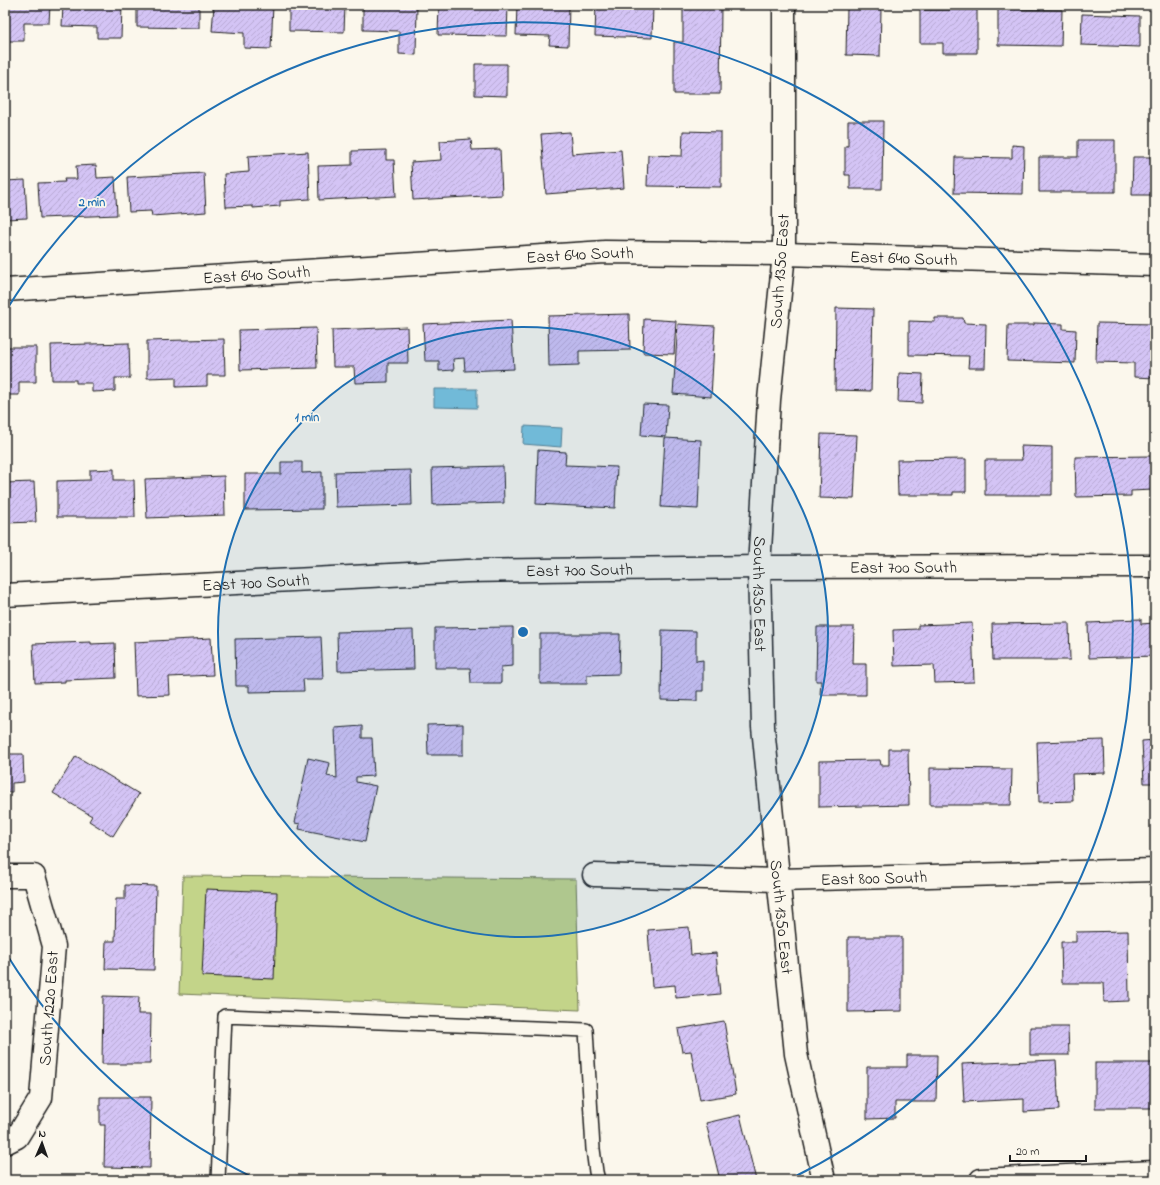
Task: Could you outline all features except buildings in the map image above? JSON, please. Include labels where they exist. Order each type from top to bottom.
[{"type":"street","name":"South 1350 East","points":[[784,5],[784,254],[768,400],[759,567],[763,727],[796,1054],[824,1180]]},
{"type":"street","name":"East 640 South","points":[[5,290],[605,252],[784,254],[1155,265]]},
{"type":"street","name":"East 700 South","points":[[5,595],[467,571],[759,567],[1155,566]]},
{"type":"street","name":"East 800 South","points":[[594,875],[779,880],[1155,870]]},
{"type":"street","name":"South 1220 East","points":[[5,876],[34,876],[54,946],[41,1098],[11,1140]]},
{"type":"street","points":[[981,1180],[1155,1172]]},
{"type":"lane","points":[[218,1180],[225,1016],[586,1030],[593,1149],[598,1180]]},
{"type":"lane","points":[[590,1180],[593,1149]]},
{"type":"green space","points":[[183,876],[576,879],[580,1010],[179,994]]},
{"type":"water","points":[[434,389],[477,389],[477,408],[434,407]]},
{"type":"water","points":[[524,426],[562,428],[561,447],[523,444]]}]
